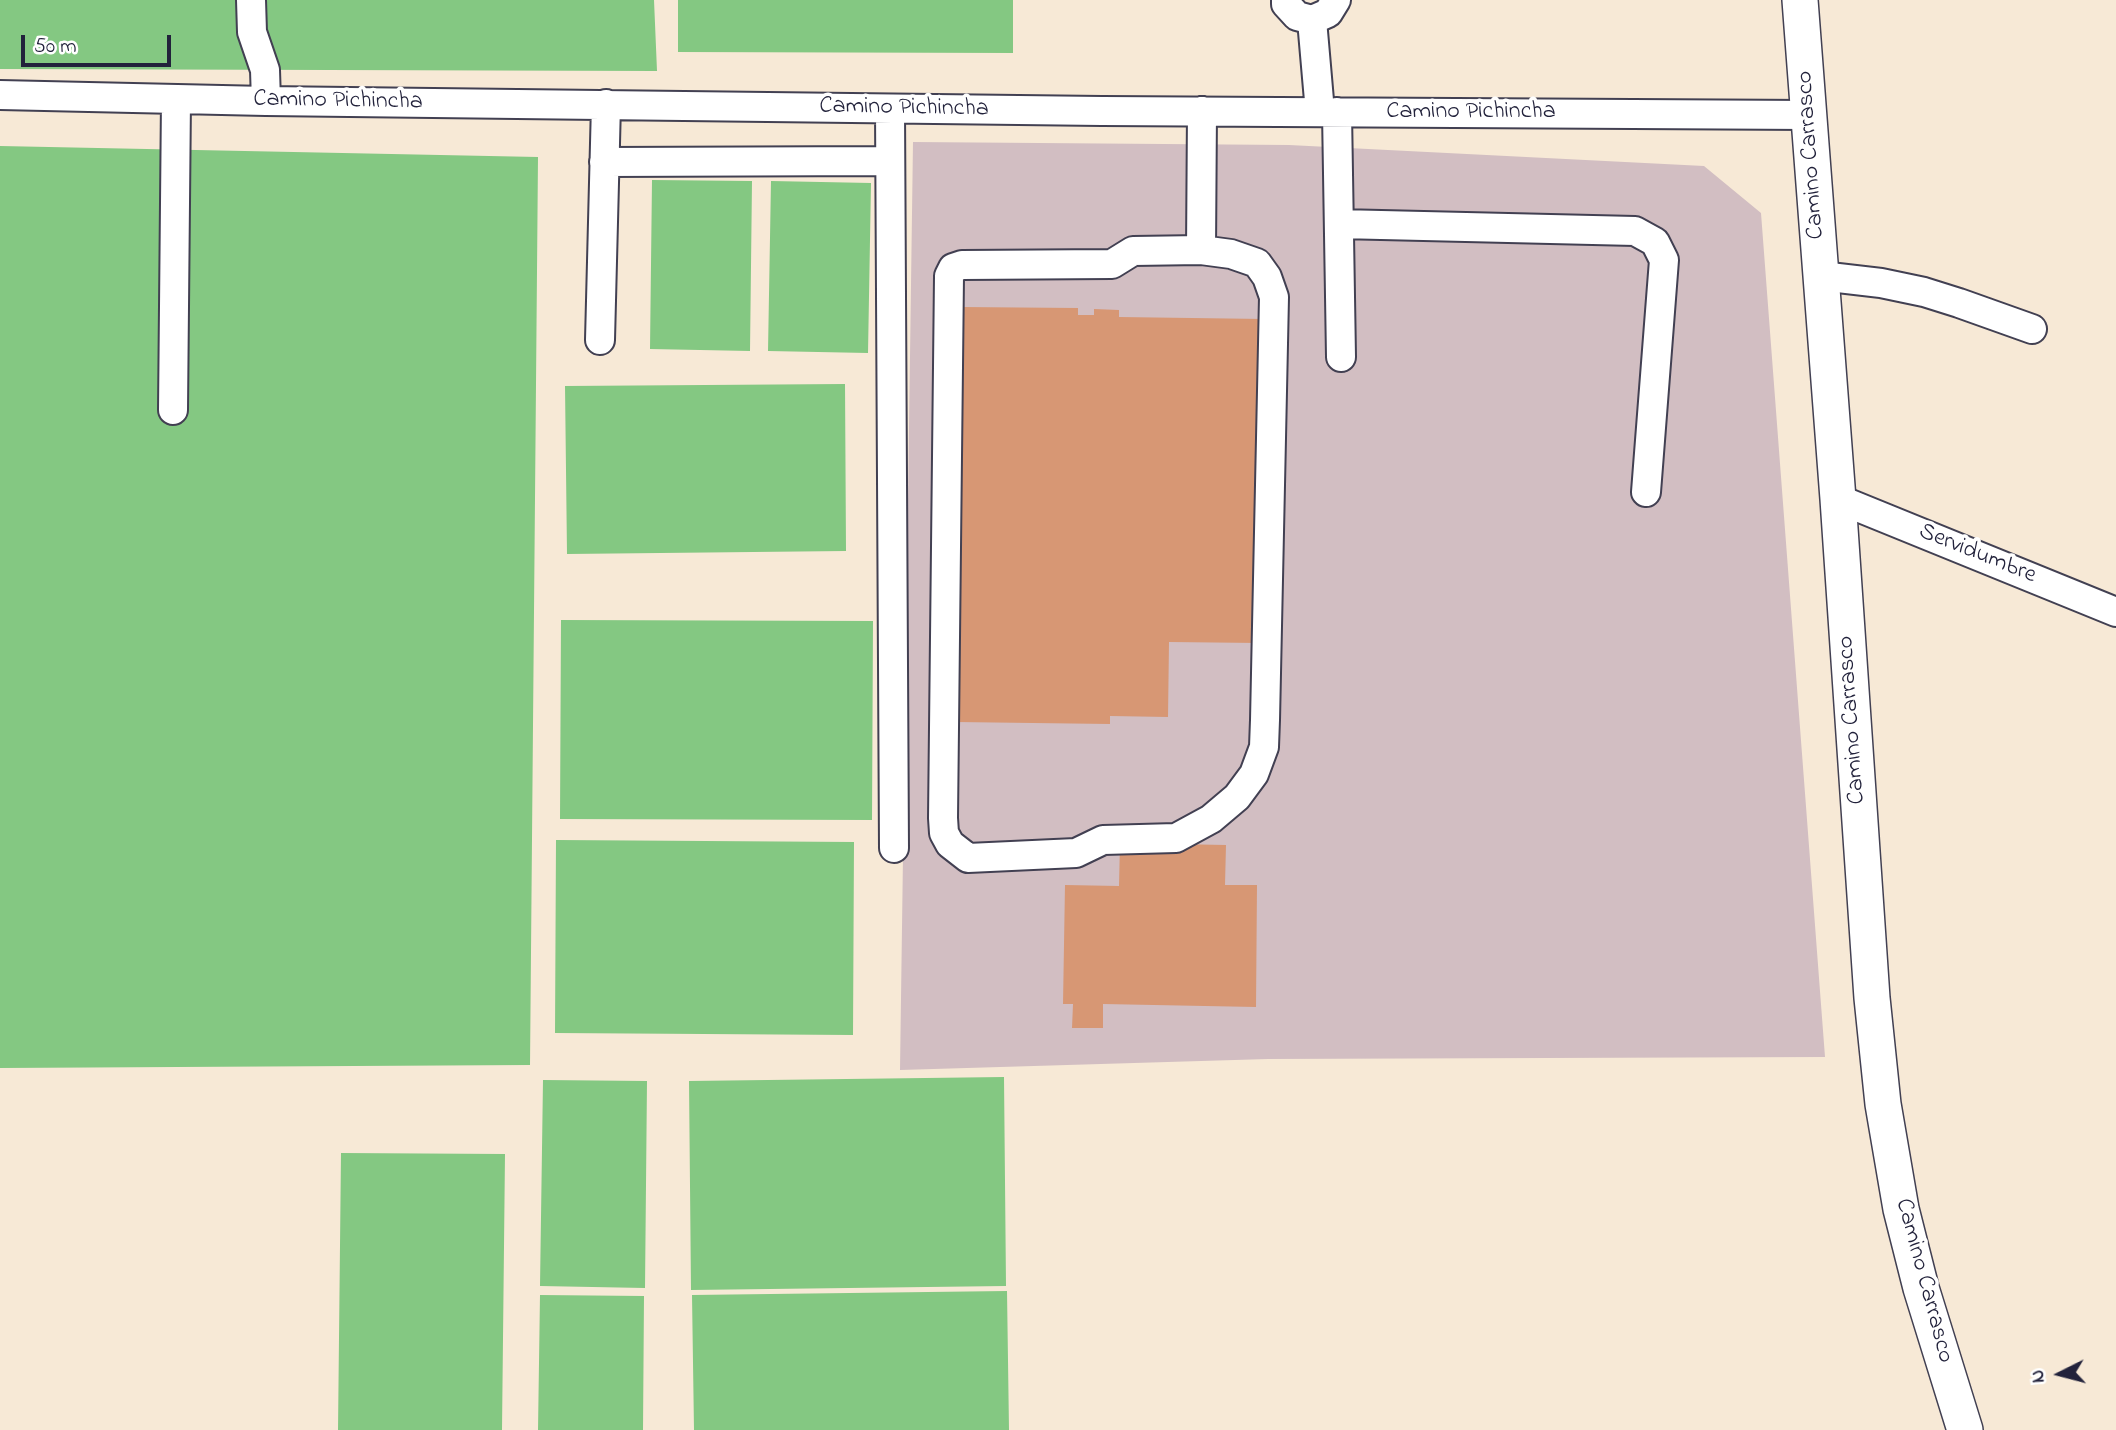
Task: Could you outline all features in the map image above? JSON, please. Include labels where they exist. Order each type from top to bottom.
[{"type":"main road","name":"Camino Carrasco","points":[[1800,0],[1872,998],[1883,1104],[1901,1209],[1921,1289],[1965,1430]]},
{"type":"street","points":[[251,0],[252,32],[265,70],[266,101]]},
{"type":"street","points":[[1286,0],[1286,4],[1297,16],[1312,20],[1328,13],[1336,0]]},
{"type":"street","points":[[1312,20],[1329,112],[1339,224],[1341,357]]},
{"type":"street","name":"Camino Pichincha","points":[[0,95],[890,109],[1809,115]]},
{"type":"street","points":[[173,410],[176,99]]},
{"type":"street","points":[[600,340],[606,104]]},
{"type":"street","points":[[890,109],[894,848]]},
{"type":"street","points":[[1201,250],[1202,111]]},
{"type":"street","points":[[604,162],[889,161]]},
{"type":"street","points":[[1339,224],[1634,231],[1655,242],[1664,260],[1646,492]]},
{"type":"street","points":[[1201,250],[1231,254],[1257,263],[1267,277],[1274,297],[1264,747],[1254,774],[1237,797],[1224,808],[1203,824],[1176,838],[1104,840],[1076,853],[968,858],[950,844],[944,833],[943,818],[949,276],[953,268],[962,265],[1112,264],[1133,251],[1201,250]]},
{"type":"street","points":[[1821,276],[1881,282],[1924,292],[2032,329]]},
{"type":"street","name":"Servidumbre","points":[[1838,499],[2116,612]]},
{"type":"shaded area","points":[[913,142],[1289,145],[1704,166],[1761,213],[1825,1057],[1268,1059],[900,1070]]},
{"type":"green space","points":[[0,0],[654,0],[657,71],[0,69]]},
{"type":"green space","points":[[678,0],[1013,0],[1013,53],[678,52]]},
{"type":"green space","points":[[0,146],[538,157],[530,1065],[0,1068]]},
{"type":"green space","points":[[652,180],[752,181],[750,351],[650,349]]},
{"type":"green space","points":[[771,181],[871,183],[868,353],[768,351]]},
{"type":"green space","points":[[845,384],[846,551],[567,554],[565,386]]},
{"type":"green space","points":[[561,620],[873,621],[872,820],[560,819]]},
{"type":"green space","points":[[556,840],[854,842],[853,1035],[555,1033]]},
{"type":"green space","points":[[1004,1077],[1006,1286],[691,1290],[689,1081]]},
{"type":"green space","points":[[543,1080],[647,1081],[645,1288],[540,1286]]},
{"type":"green space","points":[[341,1153],[505,1154],[502,1430],[338,1430]]},
{"type":"green space","points":[[1007,1291],[1009,1430],[694,1430],[692,1295]]},
{"type":"green space","points":[[540,1295],[644,1296],[643,1430],[538,1430]]},
{"type":"building","points":[[961,307],[1078,308],[1078,315],[1094,315],[1094,309],[1119,310],[1119,317],[1264,319],[1259,643],[1169,642],[1168,717],[1110,716],[1110,724],[956,722]]},
{"type":"building","points":[[1120,843],[1226,845],[1225,885],[1257,885],[1256,1007],[1103,1004],[1103,1028],[1072,1028],[1073,1004],[1063,1004],[1065,885],[1119,886]]}]
